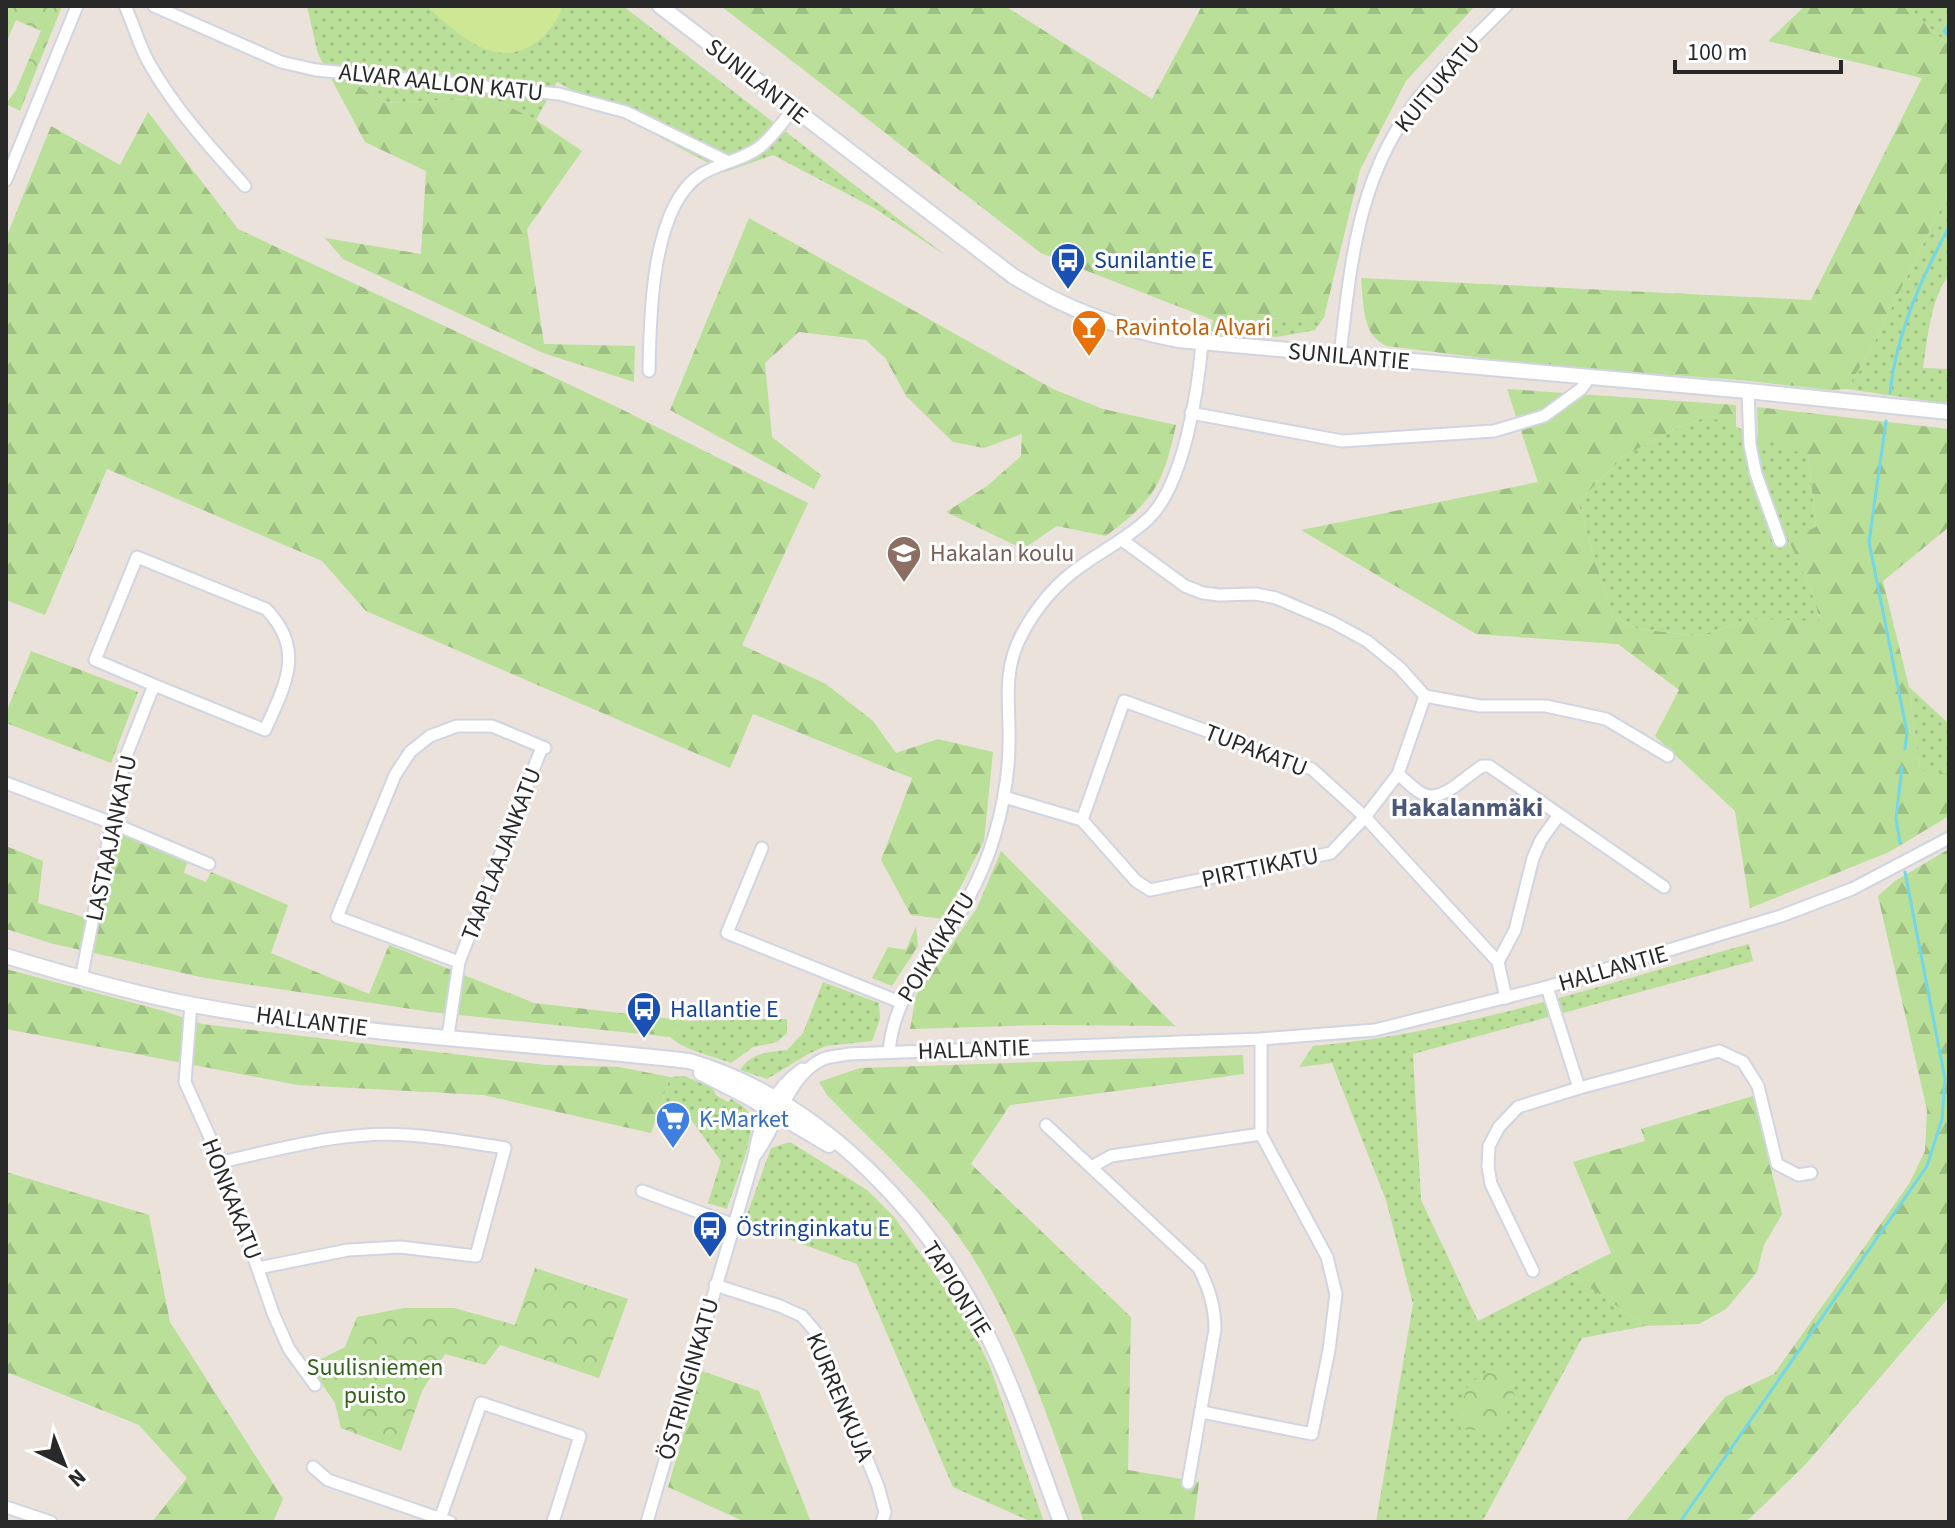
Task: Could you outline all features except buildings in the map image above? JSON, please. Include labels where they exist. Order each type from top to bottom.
[{"type":"street","points":[[6,180],[77,6]]},
{"type":"street","points":[[125,6],[147,60],[169,96],[245,186]]},
{"type":"street","name":"ALVAR AALLON KATU","points":[[154,6],[281,62],[316,70],[559,94],[626,112],[728,162]]},
{"type":"street","name":"SUNILANTIE","points":[[660,6],[989,258],[1038,292],[1100,321],[1134,331],[1202,343],[1748,391],[1949,412]]},
{"type":"street","name":"KUITUKATU","points":[[1340,355],[1352,252],[1365,195],[1380,158],[1404,118],[1437,77],[1506,6]]},
{"type":"street","points":[[649,371],[651,296],[677,198],[687,185],[703,173],[759,148],[793,109]]},
{"type":"street","name":"POIKKIKATU","points":[[889,1052],[900,1002],[968,900],[994,840],[1004,797],[1009,743],[1007,681],[1020,638],[1039,606],[1059,583],[1122,540],[1149,518],[1165,498],[1179,465],[1202,343]]},
{"type":"street","points":[[1191,413],[1342,441],[1494,431],[1544,416],[1581,389],[1590,377]]},
{"type":"street","points":[[1748,391],[1750,445],[1756,474],[1780,541]]},
{"type":"street","points":[[1122,540],[1185,586],[1203,593],[1256,594],[1276,598],[1332,622],[1367,641],[1400,668],[1425,696],[1480,706],[1546,706],[1606,719],[1668,756]]},
{"type":"street","points":[[137,557],[266,609],[281,625],[289,652],[288,678],[265,730],[154,685],[95,660],[137,557]]},
{"type":"street","name":"LASTAAJANKATU","points":[[81,979],[124,761],[154,685]]},
{"type":"street","name":"PIRTTIKATU","points":[[1082,820],[1136,881],[1150,890],[1331,853],[1365,817],[1398,774],[1425,696]]},
{"type":"street","name":"TUPAKATU","points":[[1082,820],[1124,701],[1312,769],[1365,817],[1498,962],[1506,998]]},
{"type":"street","name":"TAAPLAAJANKATU","points":[[448,1036],[459,962],[543,747],[492,726],[457,726],[430,736],[410,752],[395,775],[337,917],[459,962]]},
{"type":"street","points":[[1398,774],[1430,796],[1444,792],[1482,766],[1489,766],[1664,887]]},
{"type":"street","points":[[6,783],[209,864]]},
{"type":"street","points":[[1004,797],[1082,820]]},
{"type":"street","points":[[1498,962],[1515,930],[1533,858],[1541,840],[1559,815]]},
{"type":"street","name":"HALLANTIE","points":[[754,1157],[776,1106],[809,1069],[824,1059],[848,1054],[1261,1039],[1375,1030],[1547,987],[1820,903],[1886,873],[1949,838]]},
{"type":"street","points":[[762,848],[727,933],[900,1002]]},
{"type":"street","name":"HALLANTIE","points":[[6,956],[81,979],[191,1004],[361,1028],[655,1057],[701,1073],[776,1106]]},
{"type":"street","points":[[1547,987],[1579,1088]]},
{"type":"street","name":"HONKAKATU","points":[[191,1004],[185,1082],[221,1162],[273,1313],[289,1349],[315,1385]]},
{"type":"street","points":[[1202,1412],[1312,1434],[1329,1350],[1336,1294],[1327,1257],[1261,1134],[1261,1039]]},
{"type":"street","points":[[1533,1271],[1491,1184],[1489,1146],[1499,1127],[1518,1107],[1719,1051],[1743,1062],[1758,1086],[1777,1164],[1798,1175],[1811,1173]]},
{"type":"street","name":"TAPIONTIE","points":[[776,1106],[886,1188],[947,1264],[971,1302],[1008,1382],[1061,1522]]},
{"type":"street","points":[[1046,1125],[1199,1268],[1211,1292],[1215,1330],[1188,1483]]},
{"type":"street","points":[[1093,1166],[1111,1156],[1261,1134]]},
{"type":"street","points":[[221,1162],[313,1142],[359,1136],[406,1135],[505,1148],[476,1256],[400,1247],[348,1250],[258,1268]]},
{"type":"street","name":"ÖSTRINGINKATU","points":[[647,1522],[754,1157]]},
{"type":"street","points":[[642,1191],[734,1225]]},
{"type":"street","name":"KURRENKUJA","points":[[715,1285],[802,1316],[815,1331],[878,1486],[885,1512],[882,1522]]},
{"type":"street","points":[[313,1467],[328,1480],[445,1520],[481,1403],[580,1436],[553,1522]]},
{"type":"street","points":[[6,1507],[51,1522]]},
{"type":"green space","points":[[6,6],[62,6],[20,111],[6,104],[16,90],[41,31],[16,20],[6,43]]},
{"type":"green space","points":[[307,6],[623,6],[945,255],[874,208],[773,155],[725,172],[557,82],[536,120],[492,98],[381,103],[318,54]]},
{"type":"green space","points":[[426,6],[562,6],[552,27],[543,37],[511,53],[480,47],[452,29]]},
{"type":"green space","points":[[721,6],[1005,6],[1152,99],[1202,6],[1475,6],[1406,81],[1360,170],[1324,317],[1213,320],[1041,253]]},
{"type":"green space","points":[[1805,6],[1907,6],[1949,46],[1949,192],[1873,345],[1847,389],[1547,366],[1387,346],[1372,334],[1365,317],[1361,278],[1811,300],[1922,78],[1768,41]]},
{"type":"green space","points":[[1907,6],[1949,6],[1949,46]]},
{"type":"green space","points":[[318,54],[381,103],[492,98],[536,120],[582,151],[527,229],[544,344],[635,346],[634,382],[543,353],[343,259],[325,238],[421,254],[426,171],[365,142]]},
{"type":"green space","points":[[148,112],[238,229],[617,407],[808,503],[742,645],[826,684],[873,721],[896,753],[938,739],[993,752],[984,841],[944,919],[911,915],[881,860],[912,778],[753,714],[730,768],[366,611],[322,561],[107,469],[45,615],[6,600],[6,238],[51,126],[120,165]]},
{"type":"green space","points":[[1949,192],[1949,276],[1934,307],[1923,368],[1949,369],[1949,404],[1847,389],[1873,345]]},
{"type":"green space","points":[[749,218],[1053,389],[1103,409],[1176,425],[1166,462],[1154,489],[1136,511],[1106,536],[1057,526],[1023,549],[946,512],[987,486],[1021,456],[1022,434],[984,448],[953,442],[906,396],[886,359],[866,340],[799,332],[765,363],[772,437],[821,475],[814,489],[670,410]]},
{"type":"green space","points":[[1324,317],[1315,330],[1277,337],[1210,331],[1213,320]]},
{"type":"green space","points":[[1507,389],[1736,405],[1736,428],[1708,416],[1671,431],[1624,456],[1578,502],[1612,616],[1638,629],[1699,636],[1749,619],[1820,621],[1811,589],[1788,539],[1816,527],[1808,456],[1758,437],[1757,407],[1949,429],[1949,527],[1883,581],[1909,687],[1920,770],[1949,774],[1949,816],[1889,852],[1750,908],[1735,811],[1655,736],[1679,690],[1618,644],[1476,634],[1301,530],[1538,482]]},
{"type":"green space","points":[[1708,416],[1808,455],[1816,528],[1788,539],[1811,589],[1820,622],[1749,619],[1699,636],[1638,629],[1612,616],[1578,502],[1624,456]]},
{"type":"green space","points":[[31,651],[138,692],[111,763],[6,723],[6,713]]},
{"type":"green space","points":[[1909,687],[1949,724],[1949,774],[1920,771]]},
{"type":"green space","points":[[116,831],[187,862],[184,873],[206,882],[211,872],[288,905],[271,953],[369,994],[389,945],[534,1003],[689,1021],[670,1037],[431,1012],[205,978],[54,944],[6,929],[6,846],[43,861],[38,903],[96,921]]},
{"type":"green space","points":[[1949,849],[1949,1297],[1805,1465],[1746,1522],[1625,1522],[1725,1397],[1774,1374],[1909,1184],[1925,1151],[1927,1110],[1878,896],[1895,881]]},
{"type":"green space","points":[[1001,851],[1175,1026],[1045,1025],[910,1029],[916,996],[977,908]]},
{"type":"green space","points":[[916,926],[918,946],[892,986],[872,978],[888,947],[906,950]]},
{"type":"green space","points":[[1749,944],[1753,961],[1413,1054],[1421,1200],[1478,1321],[1570,1274],[1646,1326],[1582,1338],[1482,1522],[1376,1522],[1413,1304],[1386,1200],[1332,1063],[1299,1067],[1313,1046],[1424,1030],[1479,1018]]},
{"type":"green space","points":[[6,969],[202,1024],[545,1065],[619,1067],[670,1077],[651,1133],[483,1095],[298,1085],[6,1029]]},
{"type":"green space","points":[[823,982],[879,1003],[880,1019],[872,1041],[826,1046],[767,1079],[740,1070],[754,1057],[787,1050],[803,1033]]},
{"type":"green space","points":[[787,1019],[787,1033],[777,1042],[753,1047],[731,1063],[691,1049],[670,1037],[689,1021]]},
{"type":"green space","points":[[1243,1055],[1244,1074],[1010,1105],[971,1164],[1131,1317],[1128,1470],[1199,1482],[1194,1522],[1084,1522],[1021,1350],[989,1284],[938,1210],[827,1095],[819,1082],[860,1068]]},
{"type":"green space","points":[[684,1076],[713,1088],[716,1095],[728,1102],[731,1099],[740,1104],[750,1116],[747,1148],[727,1209],[708,1203],[721,1161],[690,1118],[660,1107],[670,1077]]},
{"type":"green space","points":[[1753,1096],[1782,1214],[1764,1245],[1757,1272],[1726,1309],[1699,1324],[1646,1326],[1570,1274],[1611,1253],[1573,1162],[1645,1141],[1641,1129]]},
{"type":"green space","points":[[790,1142],[867,1190],[894,1217],[966,1318],[989,1364],[1044,1522],[1032,1522],[953,1487],[857,1264],[744,1223],[771,1148]]},
{"type":"green space","points":[[6,1172],[149,1215],[170,1322],[283,1499],[273,1522],[152,1522],[187,1478],[139,1425],[9,1373],[6,1379]]},
{"type":"green space","name":"Suulisniemen puisto","points":[[535,1268],[628,1299],[599,1378],[500,1345],[485,1365],[445,1354],[422,1391],[401,1451],[341,1428],[335,1403],[309,1365],[345,1347],[357,1317],[404,1308],[454,1308],[515,1325]]},
{"type":"green space","points":[[1491,1369],[1507,1370],[1515,1397],[1497,1432],[1461,1429],[1456,1417],[1469,1384]]},
{"type":"green space","points":[[702,1371],[759,1391],[811,1522],[745,1522],[668,1487]]},
{"type":"waterway","points":[[1949,25],[1944,31],[1949,36]]},
{"type":"waterway","points":[[1890,393],[1898,349],[1911,307],[1949,227]]},
{"type":"waterway","points":[[1886,421],[1869,542],[1907,732],[1905,749]]},
{"type":"waterway","points":[[1900,843],[1896,819],[1902,767]]},
{"type":"waterway","points":[[1680,1522],[1927,1166],[1942,1119],[1945,1079],[1905,872]]},
{"type":"place","name":"Sunilantie E","points":[[1068,291]]},
{"type":"place","name":"Ravintola Alvari","points":[[1089,358]]},
{"type":"place","name":"Hakalan koulu","points":[[904,584]]},
{"type":"place","name":"Hallantie E","points":[[644,1040]]},
{"type":"place","name":"K-Market","points":[[673,1150]]},
{"type":"place","name":"Östringinkatu E","points":[[710,1259]]},
{"type":"district","name":"Hakalanmäki","points":[[1467,807]]}]
